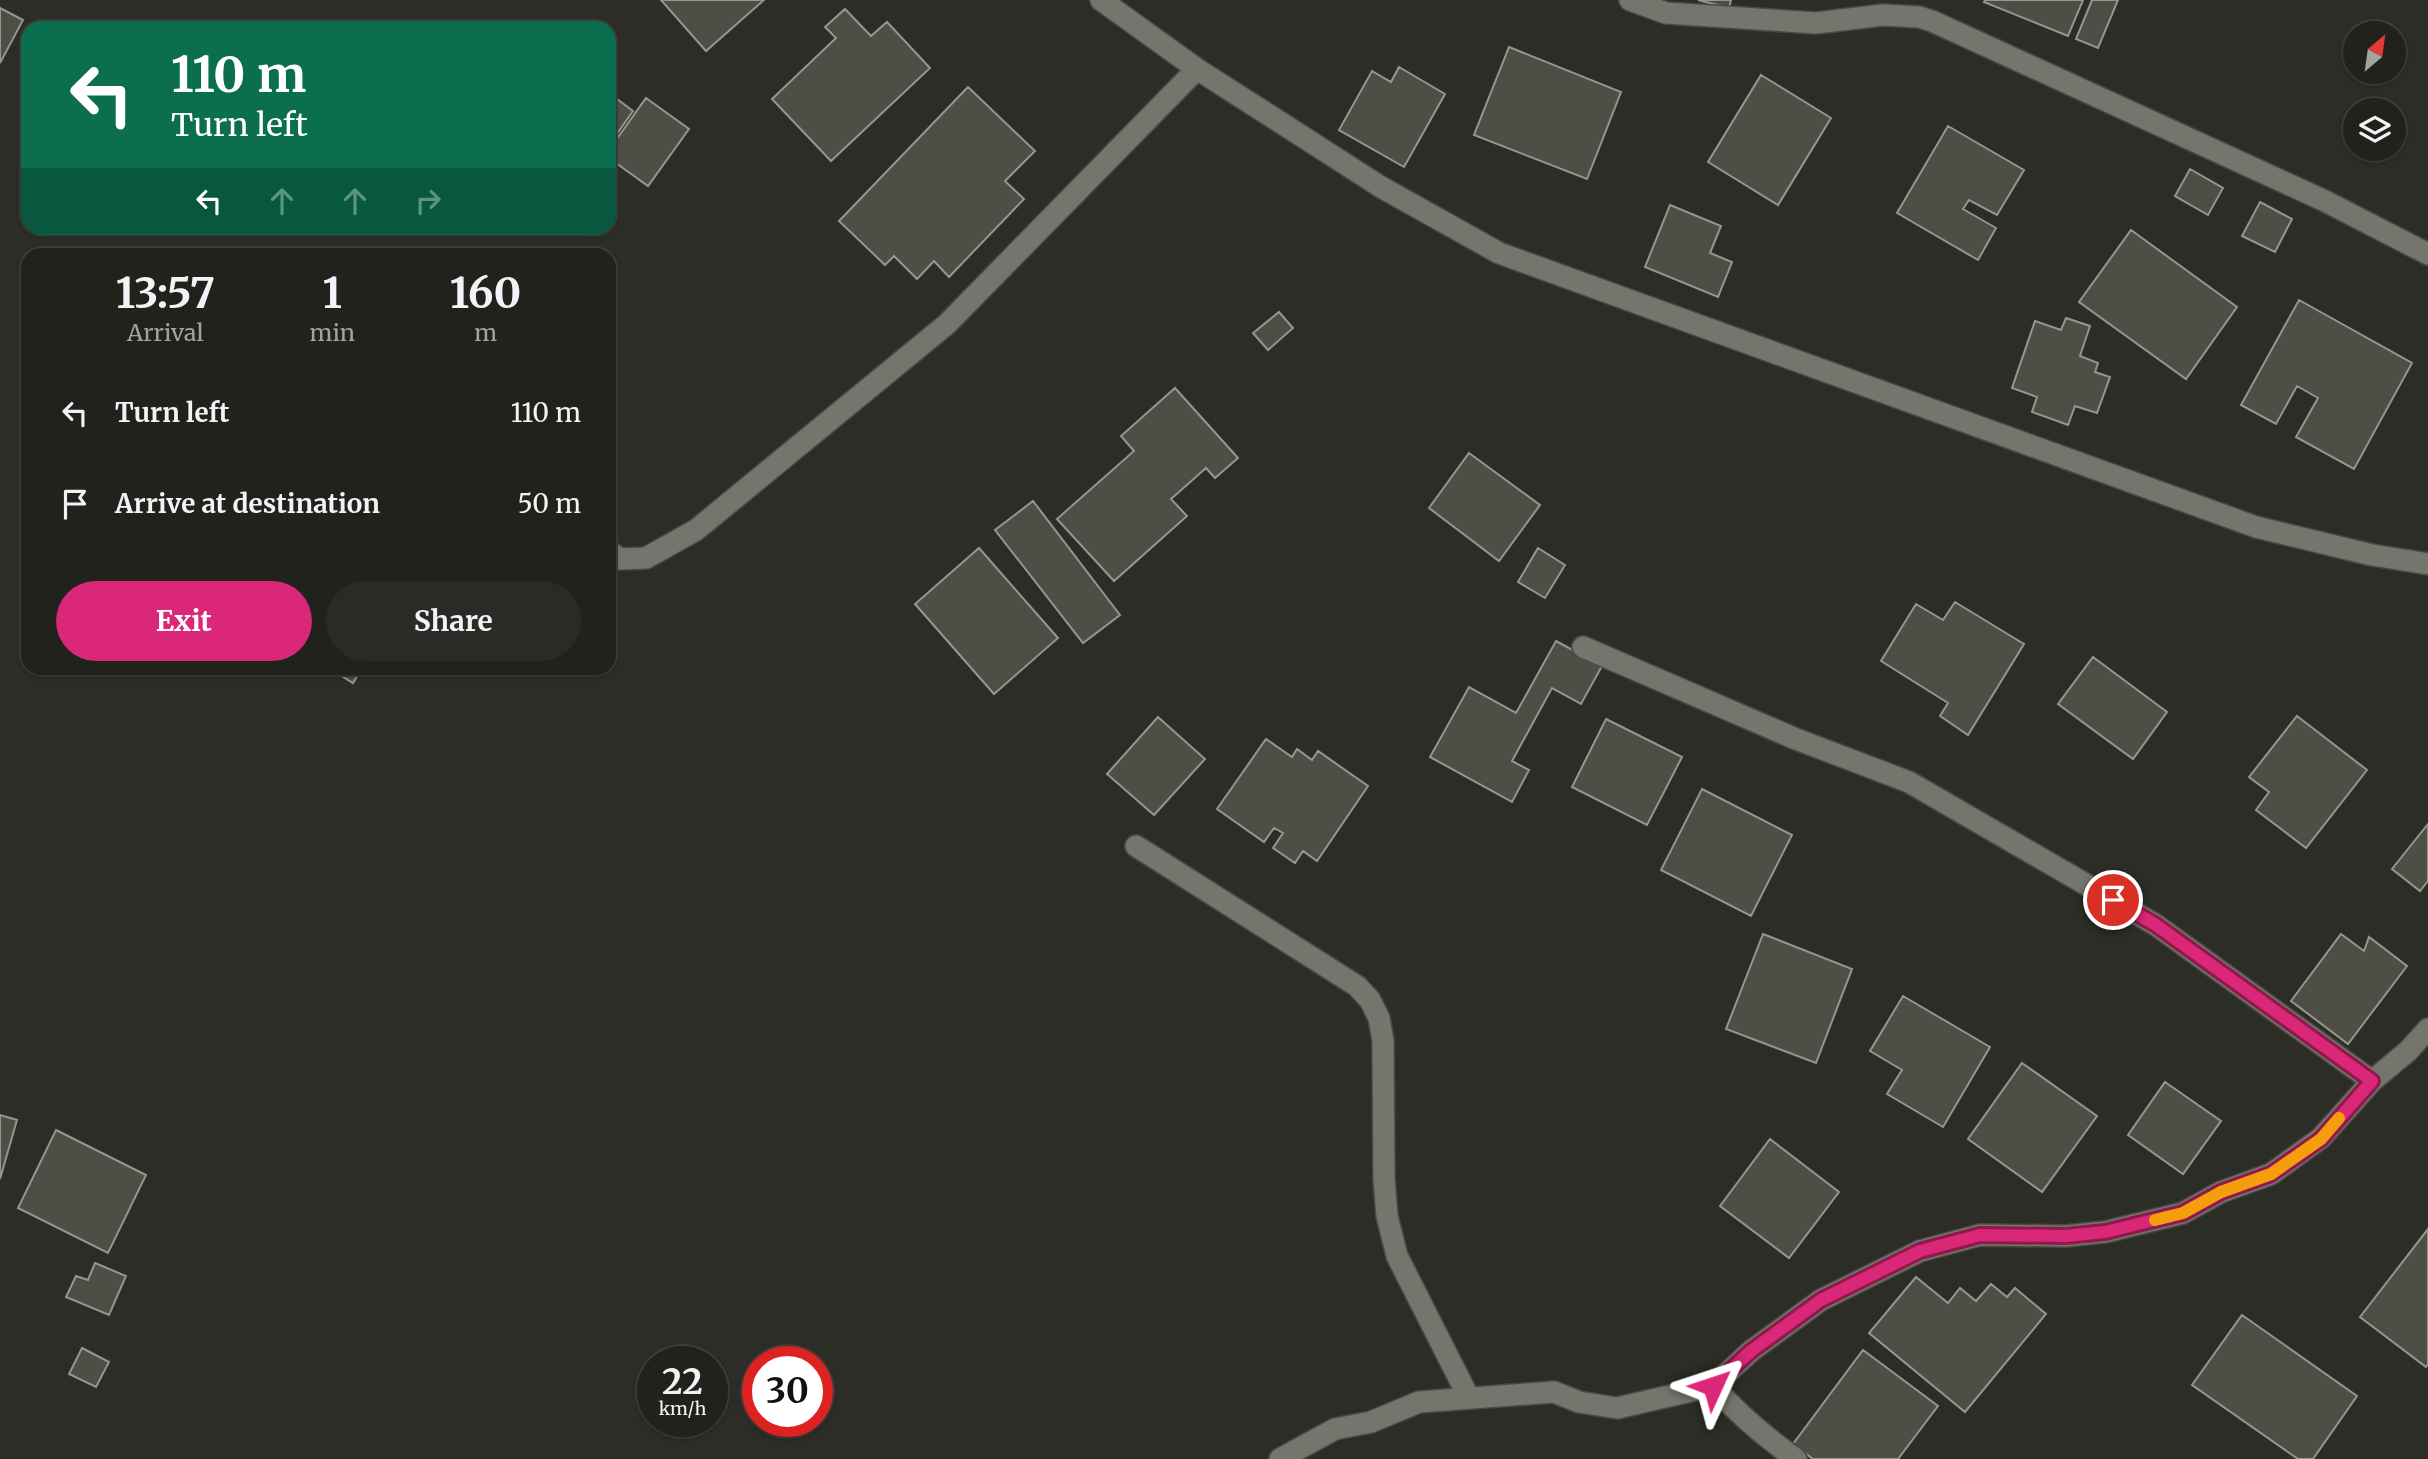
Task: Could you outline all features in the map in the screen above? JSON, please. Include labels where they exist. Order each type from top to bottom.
[{"type":"street","points":[[1101,0],[1197,69],[1381,187],[1499,253],[2256,527],[2372,555],[2428,564]]},
{"type":"street","points":[[1630,0],[1666,13],[1816,23],[1923,9],[1932,21],[2312,195],[2428,254]]},
{"type":"street","points":[[616,556],[620,559],[646,558],[696,530],[947,324],[1197,69]]},
{"type":"street","points":[[1583,647],[1796,739],[1909,782],[2156,925],[2372,1081]]},
{"type":"street","points":[[1136,846],[1357,986],[1370,1000],[1379,1018],[1383,1041],[1384,1179],[1387,1216],[1397,1256],[1469,1398]]},
{"type":"street","points":[[1280,1459],[1335,1429],[1371,1422],[1419,1402],[1554,1392],[1579,1402],[1617,1408],[1713,1386],[1751,1351],[1821,1300],[1920,1251],[1980,1235],[2066,1236],[2105,1232],[2183,1213],[2221,1192],[2271,1174],[2321,1139],[2372,1081],[2408,1051],[2428,1029]]},
{"type":"street","points":[[1713,1386],[1753,1427],[1796,1459]]},
{"type":"building","points":[[661,0],[764,0],[706,51]]},
{"type":"building","points":[[1698,0],[1731,0],[1729,8]]},
{"type":"building","points":[[2083,0],[2068,36],[1984,2]]},
{"type":"building","points":[[2092,0],[2118,0],[2098,48],[2076,39]]},
{"type":"building","points":[[0,8],[23,20],[0,63]]},
{"type":"building","points":[[845,9],[871,36],[887,22],[930,68],[831,161],[772,99],[836,38],[825,27]]},
{"type":"building","points":[[1509,47],[1621,92],[1587,179],[1474,135]]},
{"type":"building","points":[[1399,67],[1445,94],[1404,167],[1339,130],[1372,71],[1391,82]]},
{"type":"building","points":[[1761,75],[1831,118],[1778,205],[1708,162]]},
{"type":"building","points":[[968,87],[1035,151],[1005,181],[1024,199],[949,277],[934,261],[917,279],[894,256],[885,265],[839,221]]},
{"type":"building","points":[[616,98],[633,111],[616,135]]},
{"type":"building","points":[[646,98],[689,129],[648,186],[616,163],[616,140]]},
{"type":"building","points":[[1948,126],[2024,170],[1997,215],[1969,200],[1963,209],[1996,228],[1978,260],[1897,213]]},
{"type":"building","points":[[2190,169],[2223,188],[2208,215],[2175,196]]},
{"type":"building","points":[[2260,202],[2292,219],[2275,252],[2242,236]]},
{"type":"building","points":[[1670,205],[1721,226],[1710,253],[1732,262],[1718,297],[1645,267]]},
{"type":"building","points":[[2131,230],[2237,307],[2186,379],[2079,302]]},
{"type":"building","points":[[2299,300],[2412,363],[2354,469],[2296,437],[2318,398],[2297,386],[2276,424],[2241,405]]},
{"type":"building","points":[[1279,312],[1293,328],[1268,350],[1253,333]]},
{"type":"building","points":[[2066,318],[2090,326],[2080,356],[2098,363],[2095,372],[2110,377],[2097,413],[2075,406],[2068,425],[2032,412],[2037,397],[2012,388],[2035,321],[2061,330]]},
{"type":"building","points":[[1175,388],[1238,458],[1215,478],[1206,468],[1171,499],[1187,516],[1114,581],[1057,519],[1134,451],[1121,436]]},
{"type":"building","points":[[1469,453],[1540,505],[1499,561],[1429,508]]},
{"type":"building","points":[[1033,501],[1120,615],[1083,643],[995,530]]},
{"type":"building","points":[[979,548],[1058,638],[994,694],[915,604]]},
{"type":"building","points":[[1538,548],[1565,565],[1545,598],[1518,582]]},
{"type":"building","points":[[1955,602],[2024,644],[1968,735],[1940,716],[1948,703],[1881,661],[1916,604],[1943,620]]},
{"type":"building","points":[[1556,641],[1602,666],[1581,704],[1552,688],[1512,761],[1529,770],[1512,802],[1430,757],[1469,687],[1516,713]]},
{"type":"building","points":[[2093,657],[2167,712],[2133,759],[2058,704]]},
{"type":"building","points":[[340,675],[358,675],[353,683]]},
{"type":"building","points":[[2297,716],[2367,770],[2306,848],[2256,810],[2269,792],[2249,777]]},
{"type":"building","points":[[1158,717],[1205,759],[1154,815],[1107,774]]},
{"type":"building","points":[[1606,719],[1682,757],[1647,825],[1572,787]]},
{"type":"building","points":[[1266,739],[1292,757],[1297,749],[1312,760],[1318,751],[1368,786],[1317,861],[1303,851],[1295,863],[1273,848],[1283,833],[1274,828],[1264,842],[1217,809]]},
{"type":"building","points":[[1702,789],[1792,835],[1751,916],[1661,870]]},
{"type":"building","points":[[2428,824],[2428,881],[2420,891],[2392,869]]},
{"type":"building","points":[[1763,934],[1852,969],[1816,1063],[1726,1029]]},
{"type":"building","points":[[2341,934],[2364,951],[2369,937],[2407,966],[2348,1044],[2291,1001]]},
{"type":"building","points":[[1903,996],[1990,1047],[1943,1127],[1887,1094],[1902,1070],[1870,1051]]},
{"type":"building","points":[[2022,1063],[2097,1116],[2042,1192],[1968,1139]]},
{"type":"building","points":[[2165,1082],[2221,1121],[2183,1174],[2128,1135]]},
{"type":"building","points":[[0,1115],[17,1120],[0,1179]]},
{"type":"building","points":[[56,1130],[146,1175],[108,1253],[18,1208]]},
{"type":"building","points":[[1770,1139],[1839,1192],[1789,1258],[1720,1206]]},
{"type":"building","points":[[2428,1229],[2428,1364],[2426,1367],[2360,1317]]},
{"type":"building","points":[[95,1263],[126,1276],[109,1315],[66,1297],[76,1276],[88,1280]]},
{"type":"building","points":[[1916,1277],[1948,1303],[1960,1288],[1976,1301],[1991,1284],[2007,1297],[2015,1288],[2046,1314],[1965,1412],[1869,1333]]},
{"type":"building","points":[[2242,1315],[2357,1396],[2313,1459],[2298,1459],[2192,1385]]},
{"type":"building","points":[[82,1348],[109,1362],[96,1387],[69,1374]]},
{"type":"building","points":[[1863,1350],[1938,1406],[1898,1459],[1813,1459],[1793,1444]]},
{"type":"slow traffic","points":[[2155,1220],[2183,1213],[2221,1192],[2271,1174],[2321,1139],[2339,1118]]},
{"type":"route","points":[[1713,1386],[1751,1351],[1821,1300],[1920,1251],[1980,1235],[2066,1236],[2105,1232],[2183,1213],[2221,1192],[2271,1174],[2321,1139],[2372,1081],[2156,925],[2113,900]]}]
